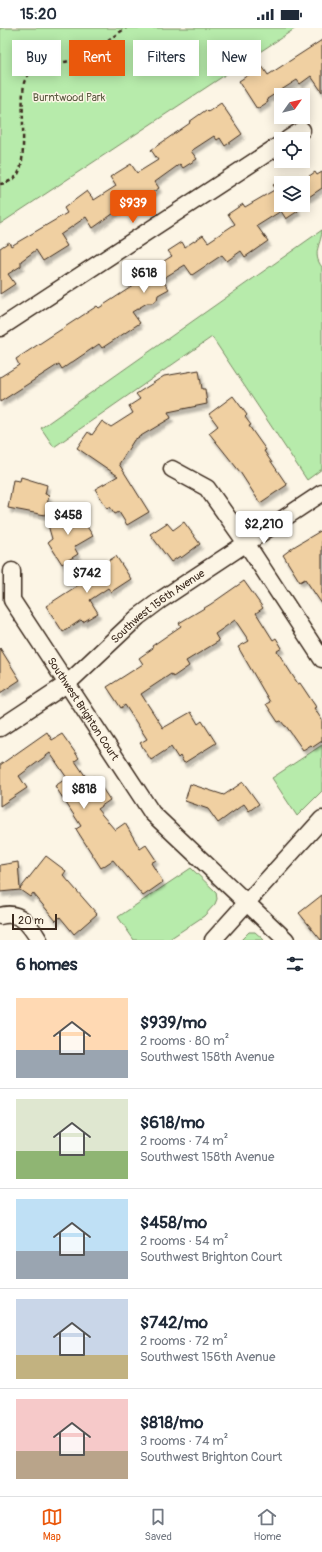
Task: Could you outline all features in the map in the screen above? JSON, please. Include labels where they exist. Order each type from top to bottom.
[{"type":"street","points":[[0,328],[274,149]]},
{"type":"street","points":[[172,469],[206,488],[246,543],[322,659]]},
{"type":"street","name":"Southwest 156th Avenue","points":[[0,728],[68,683],[138,617],[162,599],[322,493]]},
{"type":"street","name":"Southwest Brighton Court","points":[[12,571],[12,600],[68,683],[152,813],[286,940]]},
{"type":"street","points":[[213,940],[322,819]]},
{"type":"street","points":[[0,916],[6,914],[23,918],[39,940]]},
{"type":"path","points":[[0,184],[12,180],[18,173],[23,158],[22,106],[24,81],[33,70],[40,66],[74,59],[97,47],[126,28]]},
{"type":"green space","name":"Burntwood Park","points":[[0,28],[296,28],[261,51],[261,40],[207,40],[207,76],[224,76],[0,224]]},
{"type":"green space","points":[[322,230],[317,257],[322,267],[322,469],[307,480],[212,337],[54,447],[41,428]]},
{"type":"green space","points":[[322,745],[322,791],[297,816],[272,778]]},
{"type":"green space","points":[[191,868],[216,892],[217,899],[215,904],[204,916],[168,940],[134,940],[118,917]]},
{"type":"green space","points":[[249,932],[255,932],[264,940],[241,940]]},
{"type":"building","points":[[322,40],[322,92],[311,76],[300,84],[297,80],[284,88],[274,88],[274,95],[267,99],[268,102],[257,109],[239,81],[247,76],[261,76],[262,66],[268,75]]},
{"type":"building","points":[[221,103],[242,134],[225,146],[220,138],[217,140],[214,136],[191,151],[197,159],[183,168],[180,164],[155,182],[159,188],[141,200],[139,198],[124,206],[93,228],[86,217],[60,235],[67,246],[43,261],[36,250],[21,261],[21,266],[8,274],[15,284],[0,294],[0,248],[9,242],[11,246],[67,213],[64,208],[87,191],[94,200],[116,186],[110,177],[131,164],[137,173],[158,160],[151,150],[206,110],[208,112]]},
{"type":"building","points":[[315,172],[317,175],[322,172],[322,188],[310,196],[310,176]]},
{"type":"building","points":[[274,190],[274,212],[279,212],[257,226],[268,241],[245,257],[241,251],[227,261],[222,255],[192,275],[185,265],[162,279],[169,289],[158,295],[157,300],[152,303],[147,303],[132,312],[140,323],[102,348],[99,344],[62,369],[59,364],[0,402],[0,377],[19,365],[16,359],[97,306],[99,308],[145,278],[143,274],[172,256],[168,251],[182,242],[185,247],[203,235],[208,242],[235,224],[228,214],[243,204],[245,207]]},
{"type":"building","points":[[282,212],[296,212],[286,219]]},
{"type":"building","points":[[199,370],[202,389],[205,389],[207,404],[168,412],[171,418],[134,440],[119,464],[149,512],[127,525],[119,512],[115,514],[110,507],[107,508],[95,489],[118,476],[77,448],[88,432],[92,435],[102,421],[111,427],[133,413],[129,406],[140,399],[136,394],[164,376]]},
{"type":"building","points":[[233,396],[247,415],[245,417],[251,425],[249,426],[266,450],[264,451],[287,485],[260,503],[240,472],[209,433],[218,426],[209,414]]},
{"type":"building","points":[[21,477],[47,485],[45,494],[49,495],[45,515],[8,508],[13,480],[20,481]]},
{"type":"building","points":[[72,511],[80,525],[84,522],[93,536],[74,547],[78,554],[62,564],[48,542],[52,539],[48,525]]},
{"type":"building","points":[[184,522],[200,544],[181,558],[180,556],[171,562],[150,534],[167,523],[173,530]]},
{"type":"building","points":[[322,530],[322,604],[305,579],[300,582],[283,555]]},
{"type":"building","points":[[116,556],[131,579],[111,592],[108,588],[90,600],[98,613],[83,622],[81,620],[63,632],[46,606],[86,580],[84,577]]},
{"type":"building","points":[[244,581],[263,608],[256,613],[273,640],[276,638],[282,648],[277,651],[298,684],[300,683],[316,707],[314,708],[322,720],[322,741],[313,747],[311,745],[303,750],[286,726],[281,721],[278,722],[266,704],[270,702],[238,647],[249,641],[235,620],[215,634],[219,641],[186,661],[189,666],[173,677],[171,674],[141,694],[163,728],[191,712],[198,724],[202,721],[216,743],[184,763],[180,756],[178,758],[171,747],[151,760],[140,743],[147,739],[125,705],[121,708],[107,687],[143,664],[139,658],[153,648],[152,646],[181,626],[179,623],[211,604]]},
{"type":"building","points":[[0,648],[20,680],[0,693]]},
{"type":"building","points":[[47,732],[52,740],[62,734],[79,758],[75,761],[88,780],[94,776],[110,800],[97,809],[115,830],[125,823],[140,849],[146,845],[156,860],[151,863],[163,882],[143,896],[113,860],[101,868],[76,829],[81,826],[55,786],[67,778],[50,753],[19,776],[27,788],[0,806],[0,765]]},
{"type":"building","points":[[243,782],[259,804],[249,811],[244,804],[218,823],[208,809],[185,801],[190,784],[224,795]]},
{"type":"building","points":[[46,856],[66,871],[63,875],[97,914],[74,934],[60,917],[56,921],[33,893],[30,897],[20,890],[0,892],[0,865],[18,862],[20,889]]},
{"type":"building","points":[[322,895],[322,940],[321,940],[299,913]]}]
